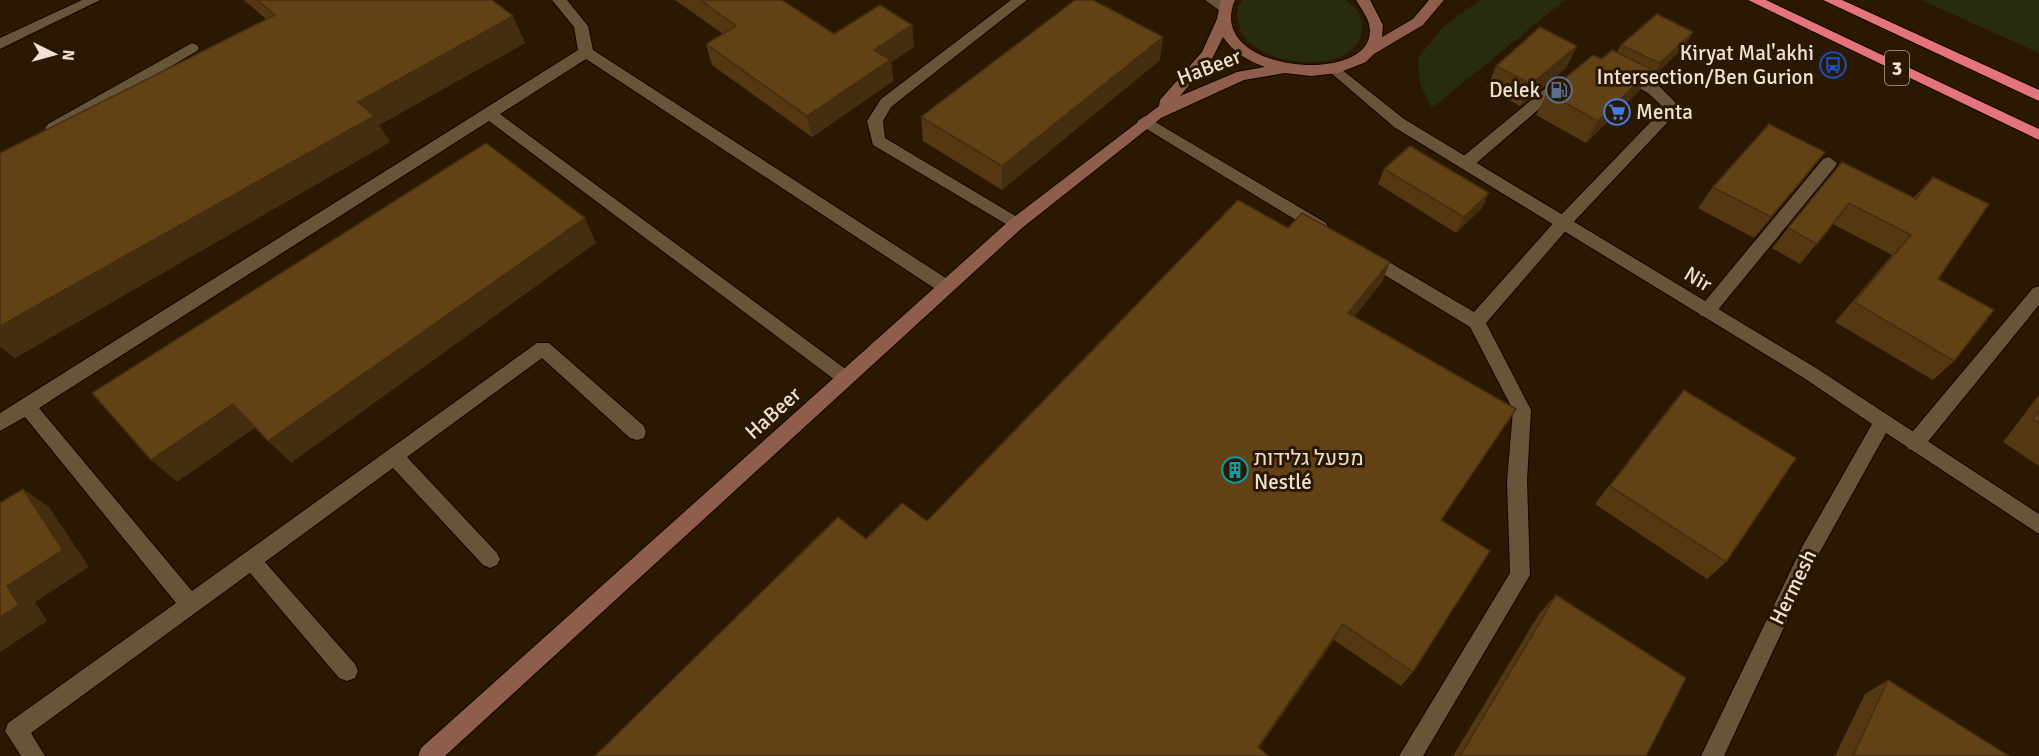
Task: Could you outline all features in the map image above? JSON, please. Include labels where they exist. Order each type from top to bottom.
[{"type":"highway","name":"3","points":[[1755,0],[2039,135]]},
{"type":"highway","name":"3","points":[[1830,0],[2039,96]]},
{"type":"street","points":[[0,44],[93,0]]},
{"type":"street","points":[[559,0],[581,26],[586,52],[946,287]]},
{"type":"street","points":[[1016,224],[878,141],[875,121],[886,103],[1020,0]]},
{"type":"street","points":[[1363,0],[1373,12],[1378,25],[1377,38],[1370,50]]},
{"type":"street","points":[[1221,7],[1228,35],[1241,49],[1259,61],[1281,69],[1309,72],[1336,70],[1356,62],[1370,50],[1418,22],[1437,0]]},
{"type":"street","name":"HaBeer","points":[[429,756],[1016,224],[1150,118],[1208,54],[1221,7]]},
{"type":"street","points":[[40,135],[192,48]]},
{"type":"street","points":[[0,423],[586,52]]},
{"type":"street","points":[[1476,322],[1563,223],[1673,108],[1653,89],[1602,63]]},
{"type":"street","name":"HaBeer","points":[[1150,118],[1218,84],[1242,75],[1281,69]]},
{"type":"street","name":"Nir","points":[[1336,70],[1399,123],[1883,421],[2039,525]]},
{"type":"street","points":[[1466,164],[1573,73]]},
{"type":"street","points":[[489,113],[845,378]]},
{"type":"street","points":[[1150,118],[1335,237]]},
{"type":"street","points":[[1707,311],[1829,163]]},
{"type":"street","points":[[1355,249],[1476,322],[1522,410],[1517,481],[1520,575],[1410,756]]},
{"type":"street","points":[[1915,443],[2039,293]]},
{"type":"street","points":[[34,756],[16,731],[543,348],[637,432]]},
{"type":"street","points":[[27,406],[190,604]]},
{"type":"street","name":"Hermesh","points":[[1712,756],[1809,553],[1883,421]]},
{"type":"street","points":[[394,456],[490,558]]},
{"type":"street","points":[[251,560],[347,671]]},
{"type":"green space","points":[[1243,0],[1346,0],[1361,18],[1362,26],[1358,43],[1346,54],[1328,60],[1306,62],[1284,59],[1264,52],[1248,41],[1239,26],[1237,12]]},
{"type":"green space","points":[[1480,0],[1565,0],[1432,108],[1420,84],[1418,58],[1443,27]]},
{"type":"green space","points":[[1921,0],[2039,0],[2039,53]]},
{"type":"building","points":[[257,0],[492,0],[513,16],[358,102],[374,116],[0,326],[0,153],[275,15]]},
{"type":"building","points":[[700,0],[782,0],[834,34],[880,5],[912,25],[874,50],[890,60],[807,116],[706,44],[736,26]]},
{"type":"building","points":[[1075,0],[1093,0],[1163,37],[1002,166],[921,117]]},
{"type":"building","points":[[1657,14],[1693,32],[1660,63],[1621,45]]},
{"type":"building","points":[[1540,27],[1577,46],[1531,84],[1496,66]]},
{"type":"building","points":[[1612,50],[1651,69],[1598,121],[1547,93],[1593,55],[1602,59]]},
{"type":"building","points":[[1769,124],[1825,152],[1771,217],[1713,187]]},
{"type":"building","points":[[486,143],[585,218],[268,441],[233,404],[151,460],[92,393]]},
{"type":"building","points":[[1410,146],[1489,193],[1464,217],[1384,169]]},
{"type":"building","points":[[1842,162],[1916,199],[1933,177],[1989,204],[1938,279],[1994,310],[1954,361],[1854,302],[1911,235],[1849,203],[1817,244],[1788,228]]},
{"type":"building","name":"מפעל גלידות Nestlé","points":[[1238,200],[1288,228],[1302,213],[1390,262],[1348,313],[1516,409],[1441,520],[1490,551],[1413,672],[1343,624],[1258,747],[1269,756],[595,756],[838,517],[866,539],[902,503],[927,521]]},
{"type":"building","points":[[1684,390],[1796,458],[1726,562],[1610,486]]},
{"type":"building","points":[[2039,411],[2039,423],[2033,419]]},
{"type":"building","points":[[23,489],[63,550],[7,586],[19,605],[0,617],[0,503]]},
{"type":"building","points":[[1556,595],[1686,678],[1646,756],[1460,756]]},
{"type":"building","points":[[1888,680],[2009,756],[1853,756]]},
{"type":"place","name":"Kiryat Mal'akhi Intersection/Ben Gurion","points":[[1833,65]]},
{"type":"place","name":"Delek","points":[[1559,90]]},
{"type":"place","name":"Menta","points":[[1617,112]]},
{"type":"place","name":"מפעל גלידות Nestlé","points":[[1235,470]]}]
